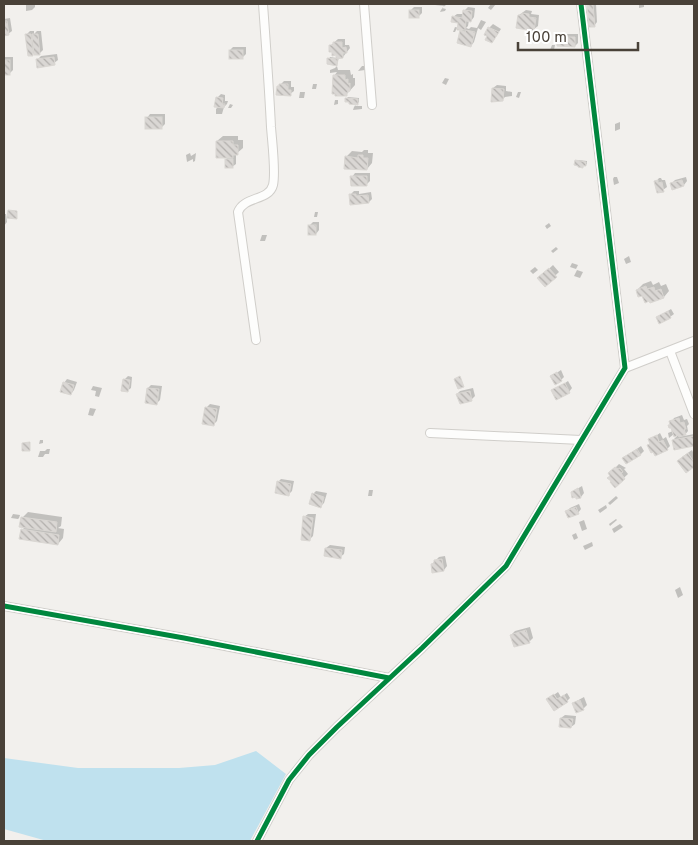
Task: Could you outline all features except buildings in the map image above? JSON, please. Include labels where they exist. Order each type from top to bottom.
[{"type":"street","points":[[256,340],[238,212],[240,206],[245,202],[266,194],[273,185],[273,152],[263,4]]},
{"type":"street","points":[[364,4],[372,104]]},
{"type":"street","points":[[581,4],[625,368]]},
{"type":"street","points":[[257,841],[289,780],[309,755],[336,727],[390,678],[506,566],[625,368],[694,341]]},
{"type":"street","points":[[670,351],[694,414]]},
{"type":"street","points":[[430,433],[581,440]]},
{"type":"street","points":[[4,606],[184,638],[390,678]]},
{"type":"water","points":[[256,751],[286,774],[250,841],[47,841],[4,829],[4,758],[78,768],[179,768],[215,765]]},
{"type":"cycle path","points":[[257,841],[289,780],[309,755],[506,566],[625,368],[581,4]]},
{"type":"cycle path","points":[[4,606],[184,638],[389,678]]}]
